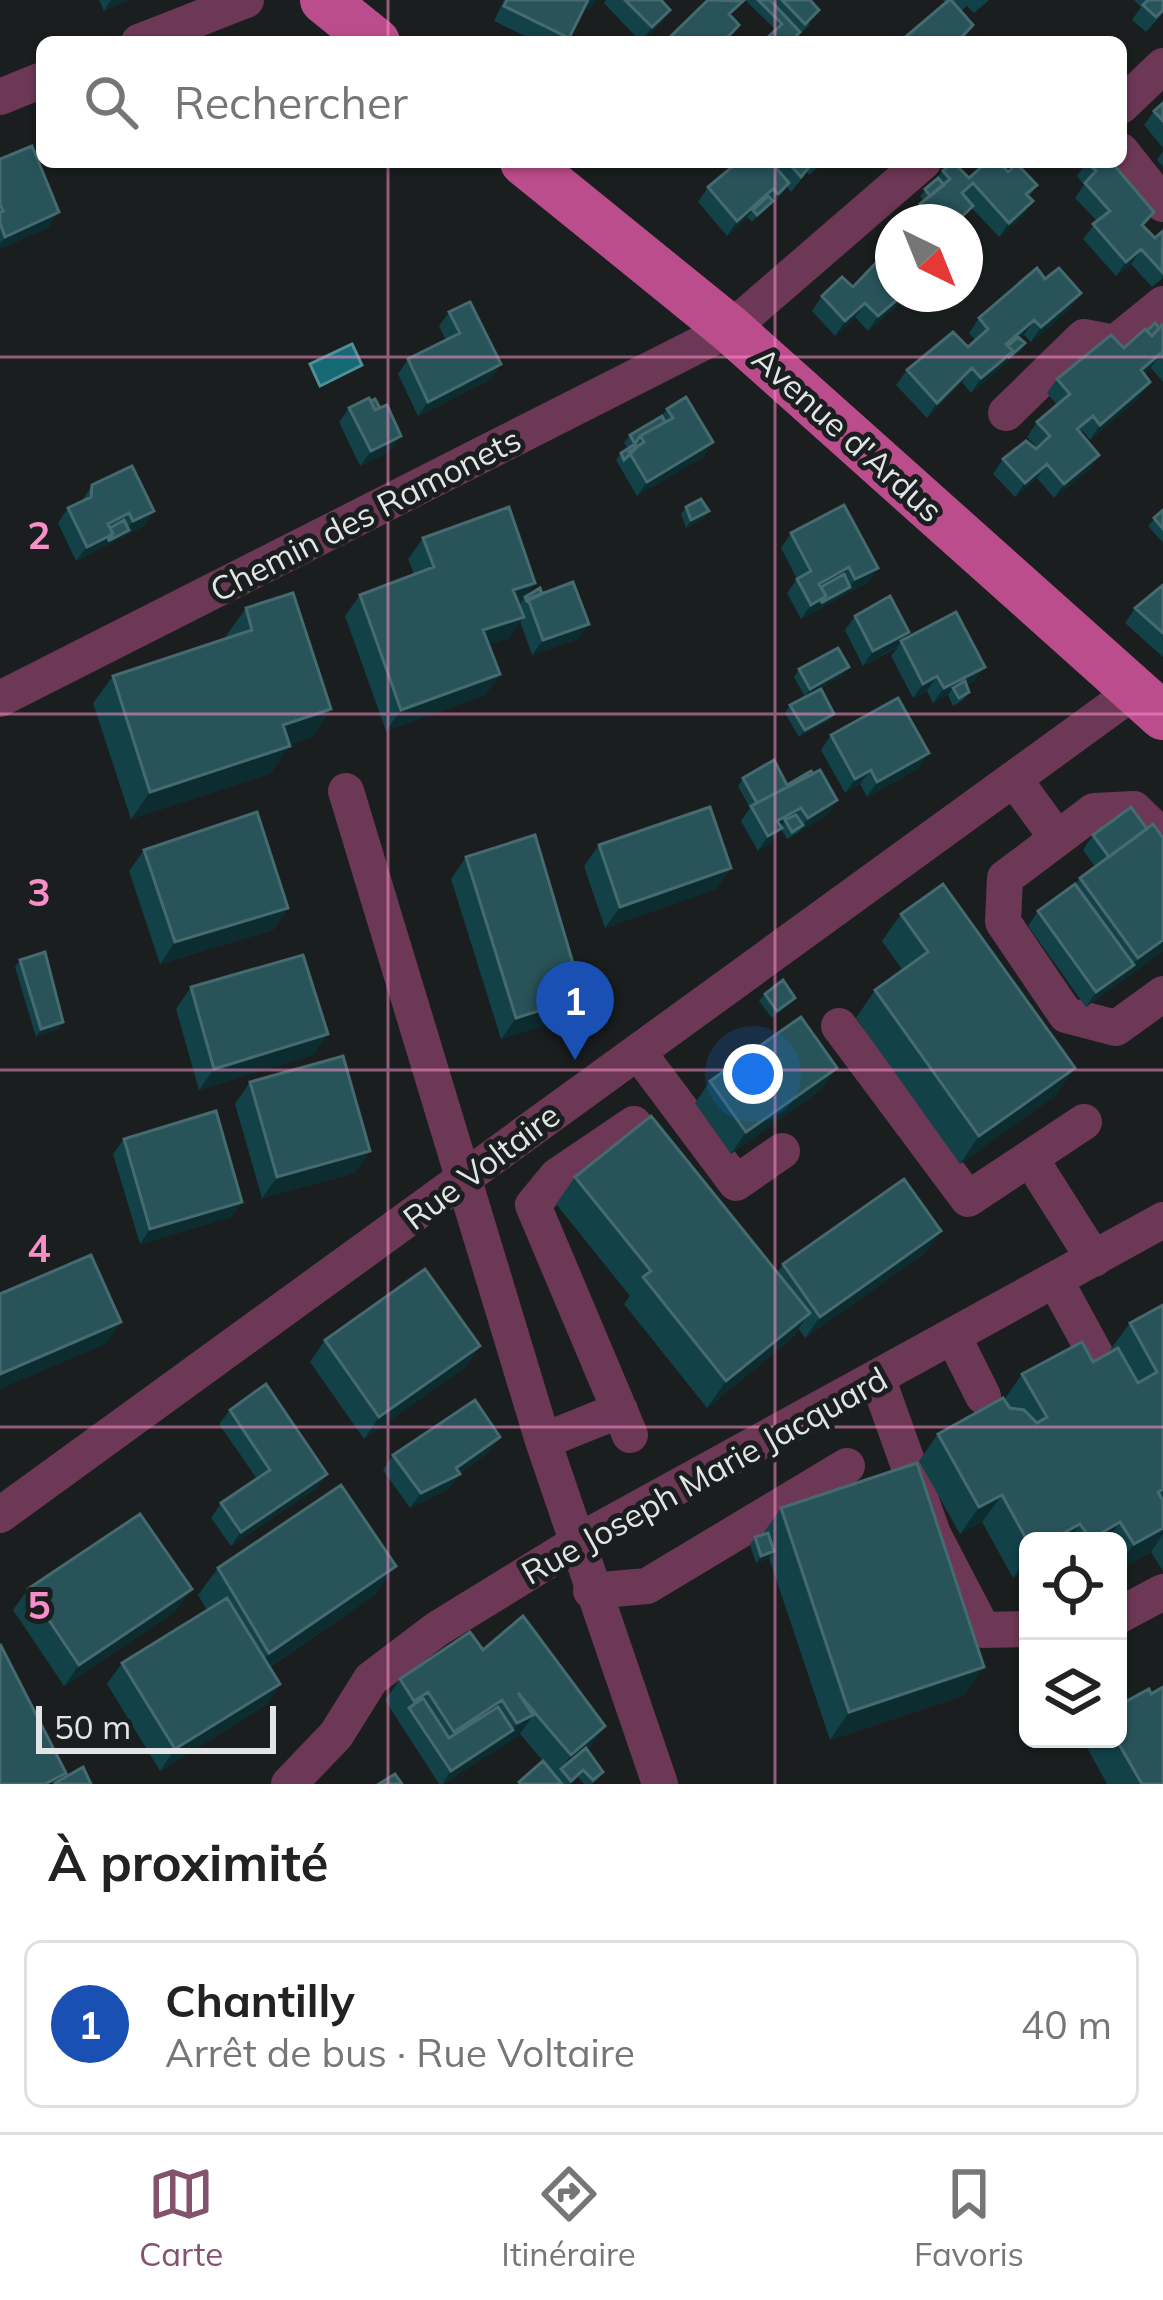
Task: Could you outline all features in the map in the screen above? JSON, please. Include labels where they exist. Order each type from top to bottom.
[{"type":"main road","points":[[324,0],[369,36]]},
{"type":"main road","name":"Avenue d'Ardus","points":[[531,168],[730,328],[1150,703]]},
{"type":"street","points":[[154,36],[246,0]]},
{"type":"street","points":[[1127,100],[1163,66]]},
{"type":"street","points":[[0,97],[36,82]]},
{"type":"street","points":[[1127,159],[1163,204]]},
{"type":"street","name":"Chemin des Ramonets","points":[[0,699],[730,328],[916,168]]},
{"type":"street","points":[[1006,413],[1084,337],[1115,343],[1163,304]]},
{"type":"street","name":"Rue Voltaire","points":[[0,1515],[1013,779],[1150,703]]},
{"type":"street","points":[[1013,779],[1057,838]]},
{"type":"street","points":[[346,791],[542,1441],[660,1784]]},
{"type":"street","points":[[1163,837],[1134,809],[1094,811],[1005,878],[1004,922],[1066,1015],[1116,1028],[1163,994]]},
{"type":"street","points":[[839,1026],[968,1199],[1084,1122]]},
{"type":"street","points":[[638,1052],[736,1184],[782,1151]]},
{"type":"street","points":[[542,1441],[625,1423],[533,1205],[556,1176],[634,1124]]},
{"type":"street","points":[[526,1132],[556,1176]]},
{"type":"street","points":[[1030,1158],[1094,1259]]},
{"type":"street","name":"Rue Joseph Marie Jacquard","points":[[290,1784],[336,1735],[371,1679],[437,1629],[575,1544],[1163,1220]]},
{"type":"street","points":[[1055,1280],[1098,1359]]},
{"type":"street","points":[[952,1336],[983,1396]]},
{"type":"street","points":[[877,1377],[933,1534],[983,1630],[1019,1629]]},
{"type":"street","points":[[592,1591],[647,1586],[847,1466]]},
{"type":"street","points":[[1127,1611],[1163,1592]]},
{"type":"water","points":[[352,344],[362,365],[320,386],[310,364]]},
{"type":"building","points":[[507,0],[588,0],[570,36],[504,6]]},
{"type":"building","points":[[625,0],[661,0],[670,10],[652,27]]},
{"type":"building","points":[[708,0],[743,1],[729,14],[739,25],[729,36],[671,36]]},
{"type":"building","points":[[758,0],[770,0],[800,32],[769,36],[782,24]]},
{"type":"building","points":[[782,0],[810,0],[819,10],[805,24]]},
{"type":"building","points":[[949,0],[973,25],[963,36],[907,36]]},
{"type":"building","points":[[1148,0],[1163,0],[1163,10],[1156,17],[1143,5]]},
{"type":"building","points":[[32,146],[36,168],[41,168],[59,212],[5,237],[0,223],[0,159]]},
{"type":"building","points":[[731,168],[776,168],[789,183],[778,194],[773,189],[737,221],[708,187]]},
{"type":"building","points":[[946,168],[959,168],[969,178],[980,168],[1008,172],[1021,168],[1037,185],[1026,194],[1033,201],[1009,223],[973,183],[962,193],[971,204],[920,204],[950,179],[943,171]]},
{"type":"building","points":[[1093,168],[1117,168],[1154,212],[1142,225],[1155,238],[1163,231],[1162,272],[1141,249],[1126,262],[1093,224],[1110,211],[1085,183],[1096,171]]},
{"type":"building","points":[[938,178],[944,185],[930,196],[925,189]]},
{"type":"building","points":[[768,196],[773,201],[757,215],[753,210]]},
{"type":"building","points":[[875,264],[875,312],[883,312],[878,316],[865,303],[845,321],[822,296],[842,277],[853,287]]},
{"type":"building","points":[[1037,268],[1045,279],[1059,268],[1081,293],[1041,327],[1034,320],[1006,344],[1013,351],[999,363],[981,378],[972,368],[937,403],[907,370],[953,332],[968,347],[988,329],[979,318]]},
{"type":"building","points":[[470,302],[501,364],[428,402],[408,359],[460,333],[449,312]]},
{"type":"building","points":[[1163,324],[1163,356],[1161,353],[1141,370],[1150,382],[1100,425],[1093,416],[1077,429],[1099,455],[1064,484],[1047,464],[1025,483],[1003,459],[1026,441],[1036,449],[1050,436],[1037,422],[1070,394],[1057,379],[1111,335],[1124,348],[1145,329],[1152,336]]},
{"type":"building","points":[[1018,337],[1025,343],[1008,358],[1013,351],[1008,346]]},
{"type":"building","points":[[686,397],[713,442],[647,482],[629,452],[644,442],[640,436],[673,418],[667,409]]},
{"type":"building","points":[[369,398],[375,410],[387,405],[401,436],[371,451],[349,408]]},
{"type":"building","points":[[662,416],[665,422],[635,444],[630,435]]},
{"type":"building","points":[[637,447],[624,460],[621,453]]},
{"type":"building","points":[[132,466],[154,511],[133,521],[129,513],[108,524],[113,534],[87,547],[68,508],[91,497],[92,485]]},
{"type":"building","points":[[701,499],[709,511],[691,520],[686,507]]},
{"type":"building","points":[[844,505],[878,568],[855,579],[849,567],[819,584],[826,596],[811,605],[797,579],[811,571],[791,533]]},
{"type":"building","points":[[509,507],[535,583],[513,590],[524,617],[483,630],[500,674],[401,710],[360,595],[434,567],[423,538]]},
{"type":"building","points":[[124,520],[129,530],[108,541],[113,534],[110,528]]},
{"type":"building","points":[[844,574],[850,587],[821,603],[826,596],[821,587]]},
{"type":"building","points":[[573,582],[589,624],[543,640],[528,599]]},
{"type":"building","points":[[1163,585],[1163,633],[1135,608]]},
{"type":"building","points":[[540,588],[542,594],[527,601],[525,597]]},
{"type":"building","points":[[293,593],[331,709],[283,725],[290,746],[150,792],[113,676],[252,630],[246,608]]},
{"type":"building","points":[[890,596],[909,632],[873,651],[855,616]]},
{"type":"building","points":[[956,612],[985,667],[944,688],[937,676],[923,684],[901,641]]},
{"type":"building","points":[[838,648],[849,667],[810,689],[799,669]]},
{"type":"building","points":[[965,681],[969,692],[959,698],[953,688]]},
{"type":"building","points":[[821,689],[834,714],[805,730],[790,705]]},
{"type":"building","points":[[898,698],[929,753],[877,782],[871,770],[855,779],[831,735]]},
{"type":"building","points":[[774,760],[787,785],[813,774],[757,803],[743,778]]},
{"type":"building","points":[[820,770],[837,800],[808,818],[801,808],[777,821],[782,828],[768,836],[751,806]]},
{"type":"building","points":[[710,807],[731,868],[620,907],[599,845]]},
{"type":"building","points":[[1131,807],[1147,829],[1109,857],[1093,835]]},
{"type":"building","points":[[257,812],[288,908],[175,942],[144,850]]},
{"type":"building","points":[[796,815],[803,825],[792,832],[785,820]]},
{"type":"building","points":[[1153,824],[1163,838],[1163,940],[1138,958],[1080,878]]},
{"type":"building","points":[[535,835],[583,997],[516,1018],[466,857]]},
{"type":"building","points":[[943,884],[1075,1068],[979,1136],[875,990],[928,952],[901,914]]},
{"type":"building","points":[[1075,884],[1134,965],[1096,992],[1038,911]]},
{"type":"building","points":[[45,952],[63,1022],[41,1029],[20,960]]},
{"type":"building","points":[[303,955],[328,1034],[214,1069],[191,987]]},
{"type":"building","points":[[783,980],[795,998],[777,1011],[765,994]]},
{"type":"building","points":[[801,1017],[837,1068],[746,1132],[710,1081]]},
{"type":"building","points":[[343,1056],[370,1151],[277,1177],[250,1082]]},
{"type":"building","points":[[216,1111],[242,1202],[150,1229],[124,1139]]},
{"type":"building","points":[[651,1116],[810,1313],[726,1381],[643,1277],[651,1271],[575,1177]]},
{"type":"building","points":[[904,1179],[941,1231],[820,1317],[783,1264]]},
{"type":"building","points":[[91,1255],[121,1322],[0,1374],[0,1294]]},
{"type":"building","points":[[425,1269],[480,1346],[379,1417],[325,1340]]},
{"type":"building","points":[[1163,1305],[1163,1489],[1158,1492],[1163,1501],[1163,1528],[1134,1544],[1120,1522],[1103,1532],[1086,1532],[1080,1524],[1065,1532],[1022,1532],[1002,1495],[979,1507],[938,1434],[1003,1398],[1010,1408],[1024,1410],[1037,1423],[1047,1417],[1022,1374],[1082,1342],[1093,1362],[1118,1348],[1138,1383],[1157,1372],[1130,1323]]},
{"type":"building","points":[[266,1384],[327,1474],[241,1532],[221,1503],[270,1470],[230,1410]]},
{"type":"building","points":[[475,1400],[500,1437],[456,1468],[460,1474],[421,1493],[393,1455]]},
{"type":"building","points":[[917,1463],[984,1667],[849,1712],[781,1508]]},
{"type":"building","points":[[341,1485],[396,1566],[269,1653],[218,1568]]},
{"type":"building","points":[[140,1514],[192,1589],[79,1665],[28,1589]]},
{"type":"building","points":[[768,1533],[774,1551],[761,1556],[755,1537]]},
{"type":"building","points":[[227,1598],[280,1684],[175,1749],[122,1663]]},
{"type":"building","points":[[523,1616],[605,1726],[571,1755],[518,1693],[533,1715],[517,1723],[502,1700],[454,1732],[428,1692],[414,1701],[400,1679],[470,1632],[483,1650]]},
{"type":"building","points":[[0,1644],[66,1773],[45,1784],[0,1784]]},
{"type":"building","points":[[1163,1687],[1163,1784],[1142,1784],[1121,1748],[1127,1748],[1127,1701],[1149,1689],[1151,1694]]},
{"type":"building","points":[[423,1698],[449,1738],[498,1707],[513,1730],[451,1771],[409,1708]]},
{"type":"building","points":[[586,1748],[603,1772],[593,1780],[583,1770],[571,1781],[561,1769]]},
{"type":"building","points":[[543,1761],[562,1784],[519,1782]]},
{"type":"building","points":[[83,1767],[91,1784],[55,1783]]},
{"type":"building","points":[[395,1774],[402,1784],[379,1784]]},
{"type":"place","name":"Chantilly","points":[[575,1060]]}]
